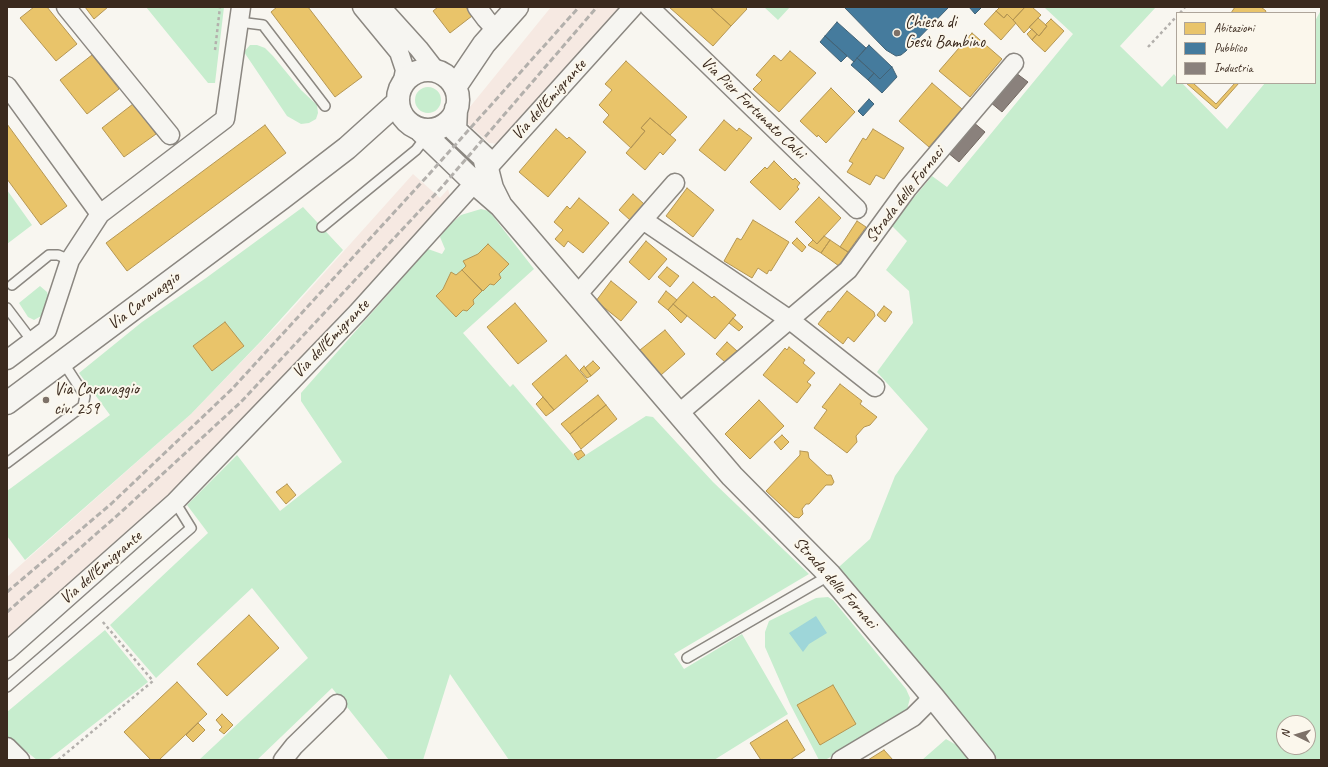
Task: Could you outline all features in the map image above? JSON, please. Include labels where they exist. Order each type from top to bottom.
[{"type":"street","points":[[66,7],[170,135]]},
{"type":"street","points":[[362,7],[399,52],[405,70],[400,94],[404,119],[419,130],[429,130],[444,125],[452,118],[456,109],[457,94],[419,48],[381,7]]},
{"type":"street","points":[[477,7],[486,20],[490,37]]},
{"type":"street","points":[[444,77],[490,37],[517,7]]},
{"type":"street","name":"Via dell'Emigrante","points":[[7,651],[174,502],[357,313],[633,7]]},
{"type":"street","name":"Via Pier Fortunato Calvi","points":[[649,7],[857,209]]},
{"type":"street","points":[[7,360],[47,330],[70,260],[100,214],[226,119],[240,14]]},
{"type":"street","name":"Strada delle Fornaci","points":[[678,414],[848,270],[907,189],[1014,63]]},
{"type":"street","points":[[400,94],[410,76],[416,72],[429,70],[444,77]]},
{"type":"street","points":[[7,86],[100,214]]},
{"type":"street","name":"Via Caravaggio","points":[[7,403],[347,148],[400,94]]},
{"type":"street","name":"Strada delle Fornaci","points":[[456,109],[455,130],[484,157],[481,175]]},
{"type":"street","name":"Via Caravaggio","points":[[282,198],[310,181],[350,152],[380,135],[419,130]]},
{"type":"street","name":"Strada delle Fornaci","points":[[419,130],[481,175],[501,206],[678,414],[732,476],[830,575],[984,760]]},
{"type":"street","points":[[577,295],[675,183]]},
{"type":"street","points":[[643,220],[790,320],[875,387]]},
{"type":"street","points":[[841,760],[913,717],[933,697]]},
{"type":"street","points":[[283,760],[294,746],[337,704]]},
{"type":"street","points":[[7,747],[20,760]]},
{"type":"lane","points":[[240,14],[262,25],[325,106]]},
{"type":"lane","points":[[322,228],[416,150],[419,130]]},
{"type":"lane","points":[[12,285],[49,255],[58,255],[70,260]]},
{"type":"lane","points":[[7,308],[32,341]]},
{"type":"lane","points":[[7,463],[83,406],[85,396],[63,362]]},
{"type":"lane","points":[[7,687],[191,528],[174,502]]},
{"type":"lane","points":[[687,658],[830,575]]},
{"type":"path","points":[[1148,47],[1176,17]]},
{"type":"path","points":[[58,760],[153,681],[106,626]]},
{"type":"shaded area","points":[[551,7],[622,7],[500,144],[489,143],[467,123],[469,108]]},
{"type":"shaded area","points":[[413,174],[440,198],[448,189],[451,200],[297,368],[125,537],[7,638],[7,577],[191,414],[282,320]]},
{"type":"green space","points":[[146,7],[224,7],[215,83],[208,83]]},
{"type":"green space","points":[[764,7],[790,7],[778,20]]},
{"type":"green space","points":[[1046,7],[1156,7],[1120,46],[1162,87],[1174,74],[1176,77],[1176,84],[1183,84],[1227,129],[1264,84],[1316,84],[1316,19],[1321,10],[1321,760],[998,760],[949,698],[830,575],[870,539],[895,476],[928,429],[877,372],[913,323],[909,291],[886,270],[907,241],[891,225],[932,176],[947,187],[1073,34],[1045,8]]},
{"type":"green space","points":[[250,45],[257,45],[265,48],[301,90],[317,105],[318,113],[316,119],[309,123],[301,124],[287,116],[244,52]]},
{"type":"green space","points":[[428,87],[437,91],[441,100],[437,109],[428,113],[419,109],[415,100],[419,91]]},
{"type":"green space","points":[[7,190],[32,225],[7,244]]},
{"type":"green space","points":[[303,207],[343,250],[262,340],[191,414],[25,560],[7,536],[7,491],[110,415],[79,373],[142,322],[206,278]]},
{"type":"green space","points":[[481,209],[489,211],[534,269],[463,333],[510,387],[513,384],[578,460],[646,416],[653,417],[713,482],[809,574],[674,654],[684,669],[742,634],[788,714],[714,760],[509,760],[450,674],[423,760],[389,760],[332,688],[257,760],[199,760],[308,658],[252,588],[156,678],[110,625],[208,533],[187,505],[237,455],[280,511],[342,462],[301,401],[301,393],[428,249],[442,254],[445,249],[440,237],[447,227],[461,215]]},
{"type":"green space","points":[[40,286],[47,292],[49,298],[43,315],[34,320],[28,317],[19,303]]},
{"type":"green space","points":[[828,597],[833,600],[906,689],[910,698],[907,710],[901,719],[825,760],[819,760],[790,704],[765,647],[765,632],[769,621],[816,598]]},
{"type":"green space","points":[[105,630],[148,682],[48,760],[37,760],[7,736],[7,712]]},
{"type":"green space","points":[[946,739],[958,746],[969,760],[922,760]]},
{"type":"water","points":[[816,616],[827,633],[809,644],[803,652],[789,633]]},
{"type":"building: Abitazioni","points":[[34,7],[47,7],[77,44],[56,61],[20,18]]},
{"type":"building: Abitazioni","points":[[85,7],[108,7],[94,19]]},
{"type":"building: Abitazioni","points":[[277,7],[308,7],[362,77],[335,97],[271,12]]},
{"type":"building: Abitazioni","points":[[438,7],[466,7],[472,16],[450,33],[433,11]]},
{"type":"building: Abitazioni","points":[[669,7],[710,7],[731,26],[713,46]]},
{"type":"building: Abitazioni","points":[[710,7],[745,7],[747,9],[731,26]]},
{"type":"building: Abitazioni","points":[[1000,7],[1025,7],[1013,20],[1007,14],[1004,18],[996,11]]},
{"type":"building: Abitazioni","points":[[1025,7],[1032,7],[1041,15],[1024,33],[1013,20]]},
{"type":"building: Abitazioni","points":[[1235,7],[1261,7],[1266,11],[1266,12],[1232,12]]},
{"type":"building: Abitazioni","points":[[996,11],[1004,18],[1007,14],[1016,23],[1001,40],[984,24]]},
{"type":"building: Abitazioni","points":[[1038,18],[1047,26],[1039,36],[1029,27]]},
{"type":"building: Abitazioni","points":[[1051,19],[1064,31],[1045,52],[1032,40],[1037,34],[1039,36],[1047,26],[1045,25]]},
{"type":"building: Abitazioni","points":[[1032,29],[1037,34],[1032,40],[1027,34]]},
{"type":"building: Abitazioni","points":[[972,33],[1002,59],[970,97],[939,71]]},
{"type":"building: Abitazioni","points":[[790,51],[816,73],[779,112],[753,89],[762,80],[756,75],[774,55],[781,61]]},
{"type":"building: Abitazioni","points":[[92,55],[119,89],[87,114],[60,80]]},
{"type":"building: Abitazioni","points":[[626,61],[687,117],[670,135],[650,118],[641,128],[645,131],[631,148],[603,122],[609,115],[599,105],[612,90],[605,84]]},
{"type":"building: Abitazioni","points":[[932,83],[962,109],[929,147],[899,121]]},
{"type":"building: Abitazioni","points":[[1187,84],[1238,84],[1216,109]]},
{"type":"building: Abitazioni","points":[[1194,84],[1234,84],[1216,104]]},
{"type":"building: Abitazioni","points":[[831,88],[855,112],[826,143],[818,135],[817,137],[800,121]]},
{"type":"building: Abitazioni","points":[[133,104],[156,134],[124,157],[102,128]]},
{"type":"building: Abitazioni","points":[[650,118],[676,140],[663,155],[660,152],[645,170],[626,153],[645,131],[641,128]]},
{"type":"building: Abitazioni","points":[[724,120],[737,131],[739,128],[752,138],[725,171],[699,150]]},
{"type":"building: Abitazioni","points":[[7,124],[67,206],[41,225],[7,179]]},
{"type":"building: Abitazioni","points":[[265,125],[286,153],[127,271],[106,243]]},
{"type":"building: Abitazioni","points":[[556,129],[567,139],[569,137],[586,152],[548,197],[519,172]]},
{"type":"building: Abitazioni","points":[[873,129],[904,148],[884,179],[876,175],[870,185],[847,172],[853,163],[849,161],[863,138],[866,140]]},
{"type":"building: Abitazioni","points":[[774,161],[793,180],[795,178],[800,183],[797,187],[799,189],[780,210],[750,182],[765,167],[767,169]]},
{"type":"building: Abitazioni","points":[[687,188],[714,210],[693,237],[666,216]]},
{"type":"building: Abitazioni","points":[[633,194],[644,204],[630,220],[619,210]]},
{"type":"building: Abitazioni","points":[[819,197],[841,218],[817,244],[795,222]]},
{"type":"building: Abitazioni","points":[[579,198],[609,223],[583,253],[568,241],[564,247],[555,239],[563,230],[554,222],[567,206],[570,209]]},
{"type":"building: Abitazioni","points":[[753,220],[789,242],[771,271],[769,270],[767,274],[758,268],[752,278],[724,261],[737,238],[741,240]]},
{"type":"building: Abitazioni","points":[[857,221],[866,227],[848,252],[840,247]]},
{"type":"building: Abitazioni","points":[[824,236],[830,240],[821,253],[808,245],[813,240],[817,244]]},
{"type":"building: Abitazioni","points":[[797,238],[806,247],[802,252],[792,243]]},
{"type":"building: Abitazioni","points":[[830,240],[848,252],[839,266],[821,253]]},
{"type":"building: Abitazioni","points":[[646,241],[667,259],[649,280],[629,262]]},
{"type":"building: Abitazioni","points":[[488,244],[509,264],[499,274],[501,278],[494,285],[490,284],[483,291],[462,270],[466,266],[463,261],[478,254]]},
{"type":"building: Abitazioni","points":[[667,267],[679,276],[670,287],[658,277]]},
{"type":"building: Abitazioni","points":[[462,270],[482,291],[473,300],[474,304],[467,311],[463,310],[456,317],[436,296],[443,289],[451,272],[456,275]]},
{"type":"building: Abitazioni","points":[[611,281],[637,302],[621,321],[596,301]]},
{"type":"building: Abitazioni","points":[[693,282],[712,298],[714,296],[736,315],[715,339],[673,304]]},
{"type":"building: Abitazioni","points":[[666,291],[677,300],[668,310],[658,302]]},
{"type":"building: Abitazioni","points":[[847,291],[874,312],[875,316],[854,342],[848,337],[843,344],[818,324]]},
{"type":"building: Abitazioni","points":[[515,303],[547,341],[518,364],[487,327]]},
{"type":"building: Abitazioni","points":[[673,304],[687,316],[681,323],[668,310]]},
{"type":"building: Abitazioni","points":[[884,306],[892,312],[885,322],[877,315]]},
{"type":"building: Abitazioni","points":[[733,318],[743,327],[739,331],[729,323]]},
{"type":"building: Abitazioni","points":[[225,322],[244,346],[212,371],[193,346]]},
{"type":"building: Abitazioni","points":[[665,330],[685,354],[661,375],[640,350]]},
{"type":"building: Abitazioni","points":[[727,342],[737,351],[725,362],[716,354]]},
{"type":"building: Abitazioni","points":[[789,347],[805,360],[803,363],[815,373],[807,382],[811,385],[797,403],[763,375],[785,348],[787,350]]},
{"type":"building: Abitazioni","points":[[566,355],[588,381],[554,410],[532,384]]},
{"type":"building: Abitazioni","points":[[593,361],[600,368],[591,376],[585,368]]},
{"type":"building: Abitazioni","points":[[584,366],[591,376],[587,378],[580,370]]},
{"type":"building: Abitazioni","points":[[840,384],[862,401],[860,404],[877,417],[870,425],[864,427],[856,436],[857,442],[847,453],[814,428],[827,410],[822,407]]},
{"type":"building: Abitazioni","points":[[598,395],[606,405],[570,434],[561,424]]},
{"type":"building: Abitazioni","points":[[543,397],[554,410],[546,416],[536,404]]},
{"type":"building: Abitazioni","points":[[759,400],[784,426],[750,459],[725,434]]},
{"type":"building: Abitazioni","points":[[606,405],[617,419],[581,449],[570,434]]},
{"type":"building: Abitazioni","points":[[782,435],[789,442],[781,450],[774,442]]},
{"type":"building: Abitazioni","points":[[581,450],[585,455],[578,460],[574,454]]},
{"type":"building: Abitazioni","points":[[800,451],[808,452],[809,458],[827,475],[831,475],[834,482],[832,485],[826,485],[809,504],[806,504],[802,509],[803,514],[799,518],[794,517],[766,491],[800,455]]},
{"type":"building: Abitazioni","points":[[287,484],[296,495],[286,504],[276,492]]},
{"type":"building: Abitazioni","points":[[249,615],[279,648],[227,696],[197,664]]},
{"type":"building: Abitazioni","points":[[177,682],[207,714],[159,760],[151,760],[124,732]]},
{"type":"building: Abitazioni","points":[[833,685],[856,724],[820,745],[797,705]]},
{"type":"building: Abitazioni","points":[[222,714],[233,725],[224,734],[219,730],[222,727],[216,720]]},
{"type":"building: Abitazioni","points":[[787,720],[805,750],[790,760],[761,760],[750,743]]},
{"type":"building: Abitazioni","points":[[198,723],[205,730],[193,742],[186,735]]},
{"type":"building: Abitazioni","points":[[884,750],[893,760],[868,760]]},
{"type":"building: Pubblico","name":"Chiesa di Gesù Bambino","points":[[844,7],[949,7],[906,51],[901,55],[896,56],[886,50]]},
{"type":"building: Pubblico","points":[[969,7],[982,7],[975,14]]},
{"type":"building: Pubblico","points":[[837,22],[866,48],[854,62],[825,36]]},
{"type":"building: Pubblico","points":[[825,36],[847,56],[841,62],[820,42]]},
{"type":"building: Pubblico","points":[[869,45],[892,67],[880,79],[857,58]]},
{"type":"building: Pubblico","points":[[857,58],[874,73],[868,80],[851,65]]},
{"type":"building: Pubblico","points":[[892,67],[897,77],[882,93],[868,80],[874,73],[880,79]]},
{"type":"building: Pubblico","points":[[869,99],[874,104],[863,116],[858,111]]},
{"type":"building: Industria","points":[[1016,73],[1028,82],[1002,112],[990,102]]},
{"type":"building: Industria","points":[[973,122],[985,132],[959,162],[947,152]]},
{"type":"railway","points":[[7,592],[111,504],[232,389],[422,182],[579,7]]},
{"type":"railway","points":[[7,612],[120,513],[241,402],[441,188],[597,7]]},
{"type":"place","name":"Chiesa di Gesù Bambino","points":[[897,33]]},
{"type":"place","name":"Via Caravaggio civ. 259","points":[[46,400]]}]
